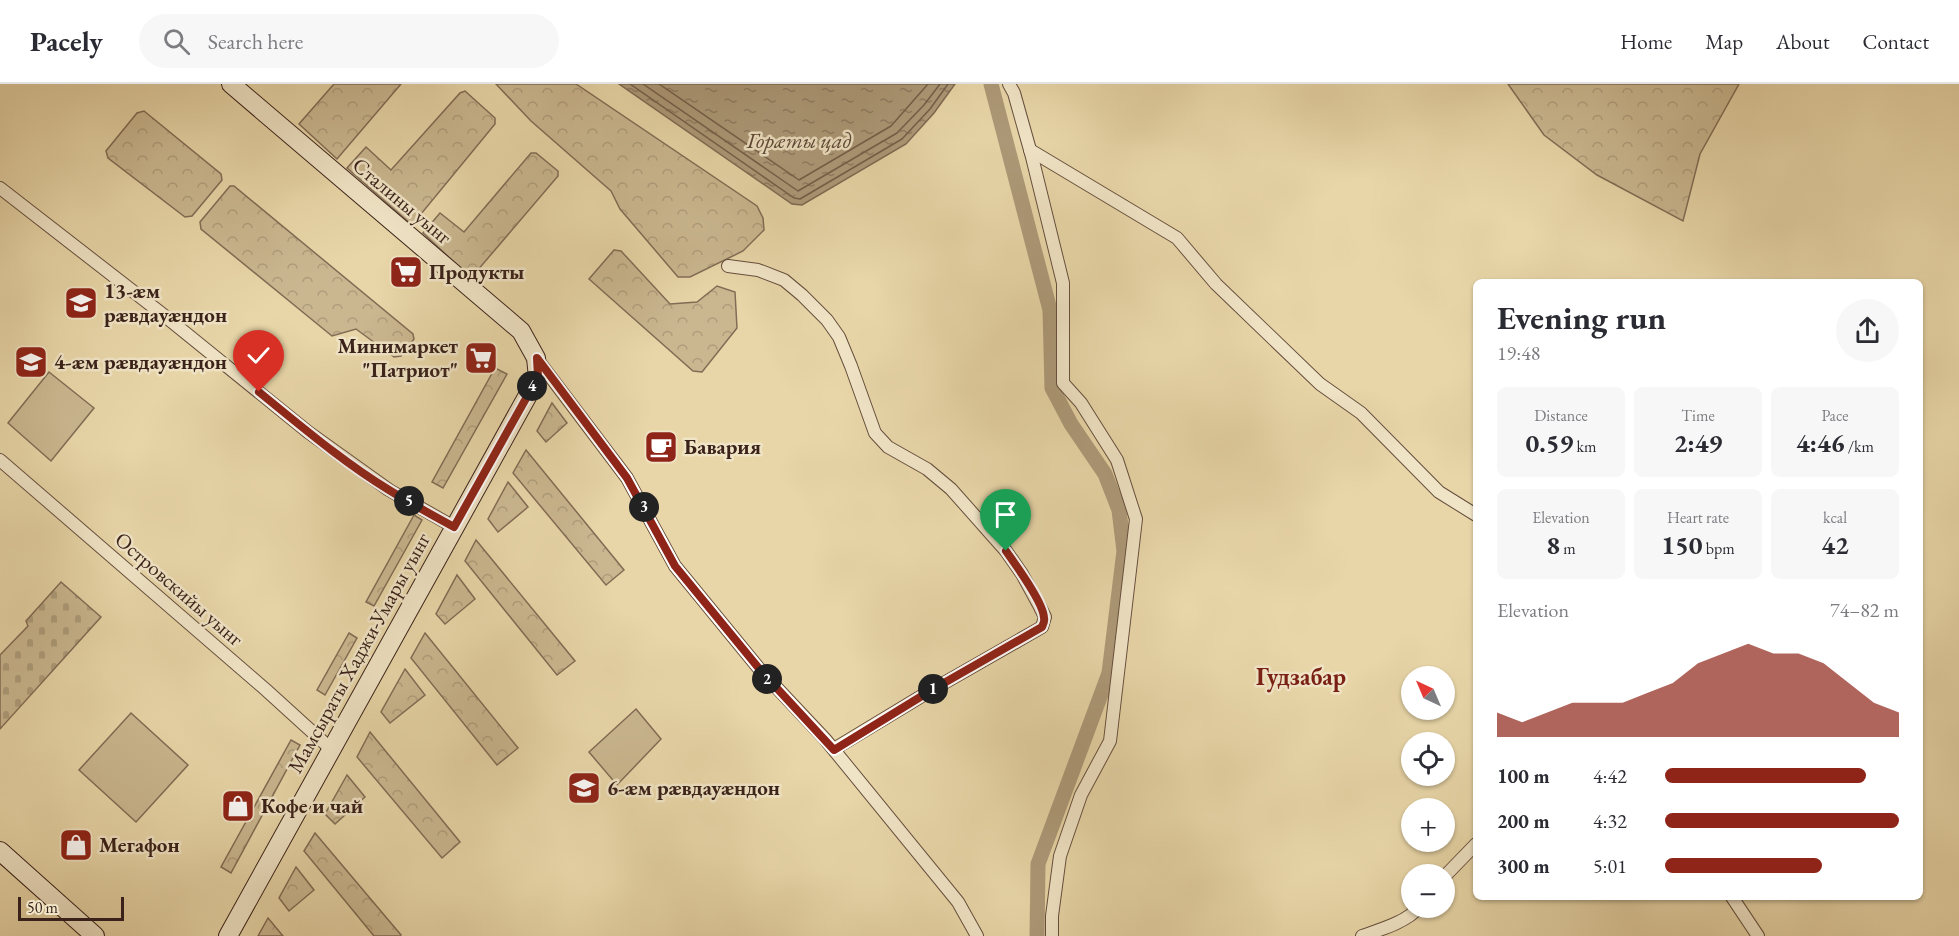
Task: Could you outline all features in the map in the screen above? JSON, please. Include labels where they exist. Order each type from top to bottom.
[{"type":"street","name":"Сталины уынг","points":[[231,84],[521,332],[537,358]]},
{"type":"street","points":[[1009,84],[1014,93],[1030,150],[1063,283],[1063,383],[1081,403],[1117,460],[1136,519],[1110,741],[1082,795],[1060,856],[1052,936]]},
{"type":"street","points":[[1030,150],[1177,238],[1216,284],[1320,384],[1361,413],[1439,492],[1473,513]]},
{"type":"street","points":[[0,188],[161,313],[308,432],[389,490],[454,527]]},
{"type":"street","points":[[728,266],[758,270],[784,280],[827,320],[839,337],[875,433],[888,447],[920,465],[951,489],[1006,551],[1022,574],[1045,617],[1042,627],[930,691],[834,750]]},
{"type":"street","name":"Мамсыраты Хаджи-Умары уынг","points":[[228,936],[538,377],[537,358]]},
{"type":"street","points":[[537,358],[627,478],[675,566],[761,671],[834,750],[958,902],[977,936]]},
{"type":"street","name":"Островскийы уынг","points":[[0,460],[256,681],[331,749]]},
{"type":"street","points":[[1455,866],[1473,847]]},
{"type":"street","points":[[0,851],[90,934]]},
{"type":"street","points":[[1734,900],[1758,936]]},
{"type":"street","points":[[1362,936],[1403,918]]},
{"type":"green space","points":[[334,84],[401,84],[337,159],[299,124]]},
{"type":"green space","points":[[496,84],[576,84],[757,206],[763,218],[764,230],[743,251],[690,277],[678,277],[620,209],[611,191],[531,121]]},
{"type":"green space","points":[[1508,84],[1739,84],[1700,154],[1683,221],[1597,175],[1544,135]]},
{"type":"green space","points":[[465,91],[495,118],[495,124],[412,225],[347,168],[366,147],[391,170],[460,93]]},
{"type":"green space","points":[[144,111],[221,174],[222,180],[192,216],[185,217],[108,158],[106,151],[137,113]]},
{"type":"green space","points":[[531,153],[536,153],[558,171],[558,176],[471,278],[423,233],[440,213],[464,232]]},
{"type":"green space","points":[[230,186],[234,186],[413,334],[414,339],[401,356],[394,357],[356,329],[332,336],[201,229],[200,222]]},
{"type":"green space","points":[[614,250],[621,251],[670,304],[697,302],[717,286],[735,292],[737,328],[702,372],[693,371],[589,279]]},
{"type":"green space","points":[[495,368],[507,374],[443,488],[432,482]]},
{"type":"green space","points":[[49,372],[94,408],[51,461],[8,423]]},
{"type":"green space","points":[[552,403],[567,423],[546,442],[537,431]]},
{"type":"green space","points":[[526,450],[624,570],[606,585],[513,473]]},
{"type":"green space","points":[[508,482],[528,507],[498,532],[488,519]]},
{"type":"green space","points":[[414,515],[422,520],[374,606],[366,602]]},
{"type":"green space","points":[[476,540],[575,661],[557,675],[465,561]]},
{"type":"green space","points":[[457,575],[475,599],[445,624],[436,614]]},
{"type":"green space","points":[[61,582],[101,617],[0,729],[0,655],[28,626],[26,621]]},
{"type":"green space","points":[[349,633],[357,638],[325,695],[317,690]]},
{"type":"green space","points":[[425,633],[518,748],[497,765],[411,658]]},
{"type":"green space","points":[[405,669],[425,695],[390,723],[381,712]]},
{"type":"green space","points":[[636,709],[661,739],[617,785],[589,752]]},
{"type":"green space","points":[[131,713],[188,765],[136,822],[79,770]]},
{"type":"green space","points":[[370,732],[460,842],[442,858],[357,757]]},
{"type":"green space","points":[[291,740],[300,745],[231,873],[221,867]]},
{"type":"green space","points":[[347,775],[365,797],[335,824],[325,814]]},
{"type":"green space","points":[[315,833],[400,936],[374,936],[304,851]]},
{"type":"green space","points":[[296,867],[314,890],[289,911],[279,898]]},
{"type":"green space","points":[[268,918],[283,936],[258,936]]},
{"type":"water","name":"Горӕты цад","points":[[619,84],[955,84],[934,113],[906,144],[802,205],[792,204]]},
{"type":"waterway","points":[[991,84],[1050,310],[1052,388],[1071,424],[1105,474],[1119,510],[1124,551],[1109,673],[1038,864],[1037,936]]},
{"type":"place","name":"Продукты","points":[[406,272]]},
{"type":"place","name":"13-æм рӕвдауӕндон","points":[[81,303]]},
{"type":"place","name":"Минимаркет \"Патриот\"","points":[[481,358]]},
{"type":"place","name":"4-æм рӕвдауӕндон","points":[[31,362]]},
{"type":"place","name":"Бавария","points":[[661,447]]},
{"type":"place","name":"6-æм рӕвдауӕндон","points":[[584,788]]},
{"type":"place","name":"Кофе и чай","points":[[238,806]]},
{"type":"place","name":"Мегафон","points":[[76,845]]},
{"type":"district","name":"Гудзабар","points":[[1301,677]]},
{"type":"route","points":[[259,392],[358,469],[389,490],[454,527],[538,377],[537,358],[627,478],[675,566],[761,671],[834,750],[930,691],[1042,627],[1045,617],[1022,574],[1006,551]]}]
